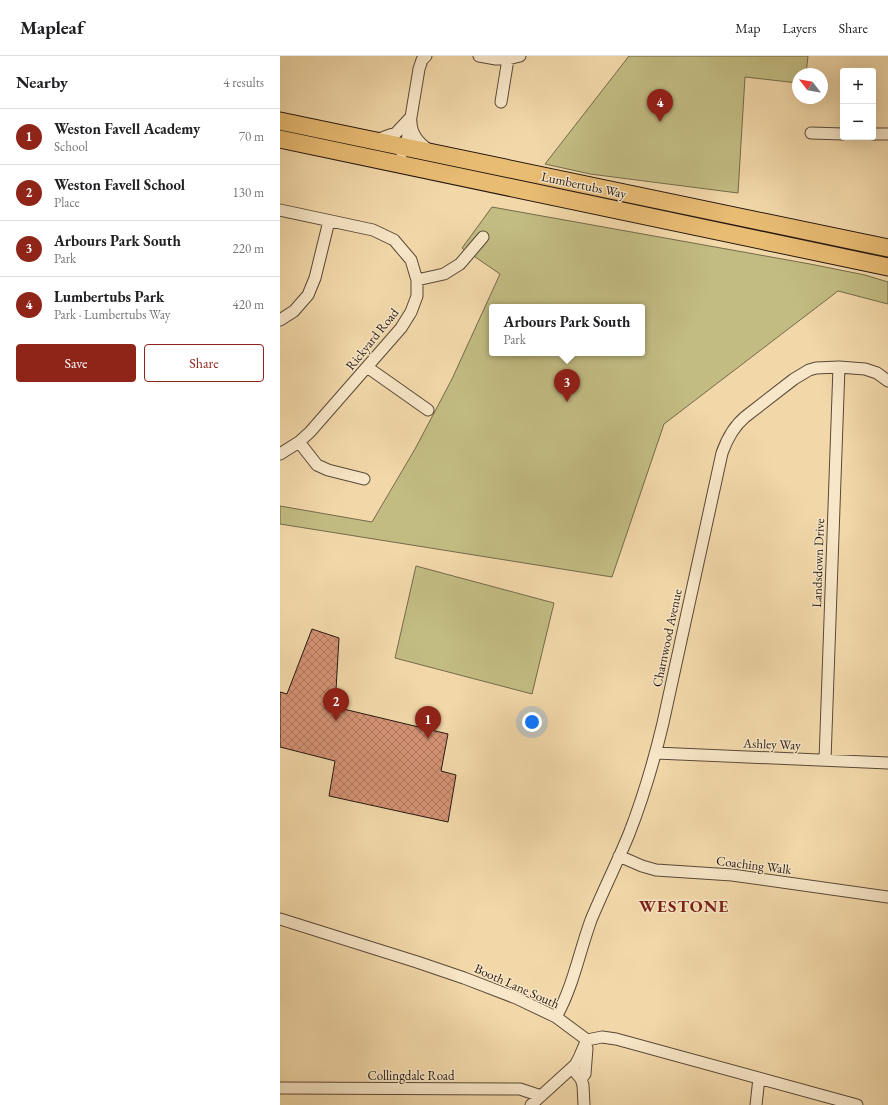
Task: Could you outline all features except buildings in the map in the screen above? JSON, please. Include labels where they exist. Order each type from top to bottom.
[{"type":"highway","name":"Lumbertubs Way","points":[[280,121],[888,248]]},
{"type":"highway","name":"Lumbertubs Way","points":[[280,139],[888,267]]},
{"type":"street","points":[[392,163],[398,159],[406,147],[419,69],[422,60],[426,56]]},
{"type":"street","points":[[479,56],[496,59],[508,59],[520,56]]},
{"type":"street","points":[[501,102],[508,59]]},
{"type":"street","points":[[374,141],[396,133],[410,118]]},
{"type":"street","points":[[410,118],[411,127],[416,138],[423,146],[433,153]]},
{"type":"street","points":[[811,133],[840,134]]},
{"type":"street","points":[[876,134],[888,134]]},
{"type":"street","name":"Rickyard Road","points":[[280,210],[373,230],[394,240],[411,260],[417,280],[417,296],[411,312],[401,328],[310,432],[299,442],[280,454]]},
{"type":"street","points":[[280,320],[294,311],[308,295],[316,278],[329,221]]},
{"type":"street","points":[[417,280],[444,274],[460,264],[483,237]]},
{"type":"street","points":[[871,264],[888,270]]},
{"type":"street","points":[[367,367],[428,410]]},
{"type":"street","name":"Charnwood Avenue","points":[[556,1017],[563,1006],[569,991],[591,921],[640,803],[656,753],[722,454],[729,435],[738,423],[745,417],[802,373],[816,368],[857,368],[877,373],[888,381]]},
{"type":"street","name":"Landsdown Drive","points":[[825,760],[839,368]]},
{"type":"street","points":[[299,442],[317,465],[328,470],[364,479]]},
{"type":"street","name":"Ashley Way","points":[[656,753],[888,763]]},
{"type":"street","name":"Coaching Walk","points":[[619,856],[642,866],[656,870],[732,875],[888,897]]},
{"type":"street","name":"Booth Lane South","points":[[280,919],[417,962],[516,998],[556,1017],[587,1040]]},
{"type":"street","points":[[587,1040],[602,1037],[616,1040],[857,1105]]},
{"type":"street","points":[[531,1105],[572,1068],[578,1060],[587,1040]]},
{"type":"street","points":[[582,1079],[585,1074],[587,1040]]},
{"type":"street","points":[[572,1068],[582,1079],[584,1105]]},
{"type":"street","points":[[756,1105],[759,1078]]},
{"type":"street","name":"Collingdale Road","points":[[280,1088],[520,1089],[541,1096]]},
{"type":"shaded area","points":[[629,56],[808,56],[807,68],[792,68],[792,82],[745,77],[738,193],[590,174],[545,164]]},
{"type":"shaded area","points":[[492,207],[865,275],[888,282],[888,304],[838,291],[664,424],[612,577],[280,524],[280,506],[372,522],[415,449],[452,379],[500,274],[462,248]]},
{"type":"shaded area","points":[[416,566],[554,603],[532,694],[395,658]]},
{"type":"place","name":"Lumbertubs Park","points":[[660,122]]},
{"type":"place","name":"Arbours Park South","points":[[567,402]]},
{"type":"place","name":"Weston Favell School","points":[[336,721]]},
{"type":"place","name":"Weston Favell Academy","points":[[428,739]]},
{"type":"district","name":"WESTONE","points":[[684,906]]}]
